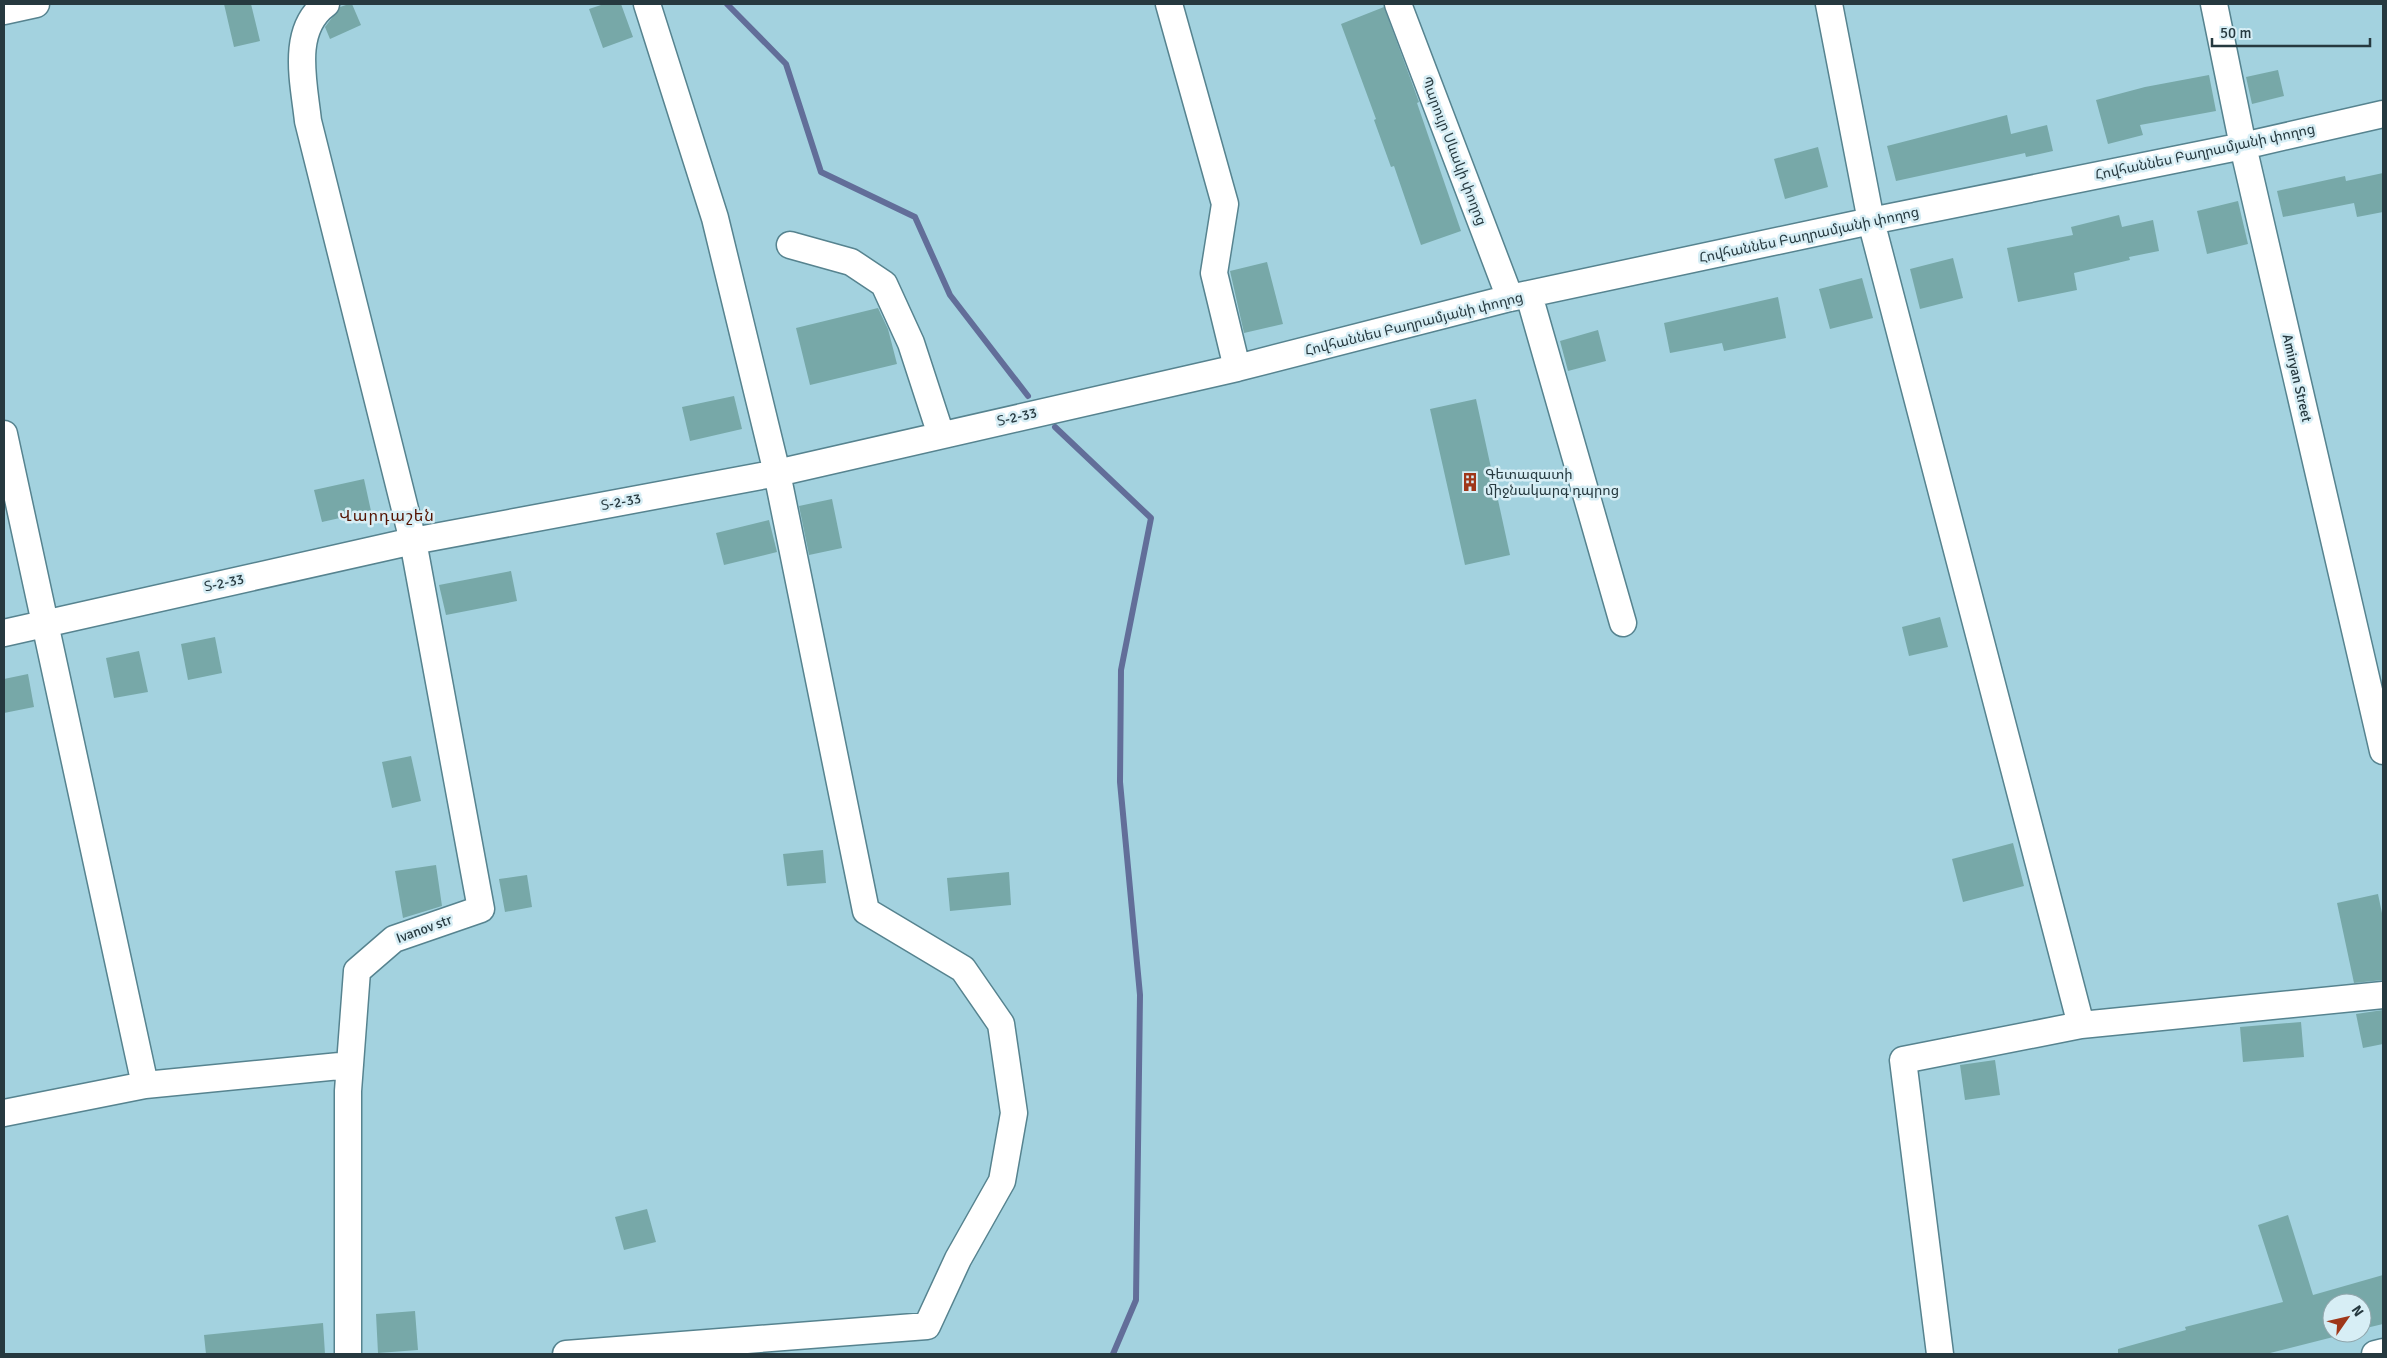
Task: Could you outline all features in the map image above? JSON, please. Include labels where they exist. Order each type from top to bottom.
[{"type":"street","points":[[4,11],[36,4]]},
{"type":"street","points":[[566,1354],[927,1326],[958,1259],[1002,1181],[1014,1113],[1001,1024],[963,969],[866,910],[777,473],[715,218],[647,4]]},
{"type":"street","points":[[1169,4],[1225,204],[1214,273],[1237,368]]},
{"type":"street","name":"Պարույր Սևակի փողոց","points":[[1398,4],[1520,297],[1623,623]]},
{"type":"street","points":[[1829,4],[1871,221],[2081,1025]]},
{"type":"street","name":"Amiryan Street","points":[[2214,4],[2243,146],[2383,751]]},
{"type":"street","points":[[320,5],[306,29],[302,55],[308,121],[413,541]]},
{"type":"street","name":"Հովհաննես Բաղրամյանի փողոց","points":[[1237,368],[1520,297],[1871,221],[2243,146],[2383,114]]},
{"type":"street","points":[[790,245],[850,262],[884,284],[911,343],[941,435]]},
{"type":"street","name":"Տ-2-33","points":[[4,633],[45,622],[413,541],[777,473],[1237,368]]},
{"type":"street","points":[[4,434],[145,1085]]},
{"type":"street","name":"Ivanov str","points":[[348,1354],[348,1101],[357,971],[394,939],[481,908],[413,541]]},
{"type":"street","points":[[1940,1354],[1903,1060],[2081,1025],[2383,995]]},
{"type":"street","points":[[4,1113],[145,1085],[350,1065]]},
{"type":"street","points":[[2375,1354],[2383,1352]]},
{"type":"building","points":[[224,4],[251,4],[260,41],[234,47]]},
{"type":"building","points":[[352,4],[361,25],[330,39],[325,27],[340,7]]},
{"type":"building","points":[[604,4],[621,4],[633,37],[603,48],[589,9]]},
{"type":"building","points":[[1384,7],[1419,102],[1417,103],[1461,231],[1421,245],[1394,166],[1391,167],[1374,120],[1376,119],[1341,24]]},
{"type":"building","points":[[2278,70],[2284,96],[2252,104],[2246,77]]},
{"type":"building","points":[[2209,75],[2216,111],[2140,125],[2143,135],[2108,144],[2096,100],[2145,87]]},
{"type":"building","points":[[2007,115],[2011,134],[2047,125],[2053,151],[2026,157],[2025,153],[1896,181],[1887,146]]},
{"type":"building","points":[[1818,147],[1828,187],[1785,199],[1774,159]]},
{"type":"building","points":[[2383,173],[2383,212],[2357,217],[2354,203],[2283,217],[2277,191],[2345,176],[2346,181]]},
{"type":"building","points":[[2238,201],[2248,244],[2207,254],[2197,211]]},
{"type":"building","points":[[2119,215],[2122,227],[2153,220],[2159,251],[2129,257],[2130,260],[2074,273],[2077,290],[2018,302],[2007,248],[2073,235],[2071,227]]},
{"type":"building","points":[[1953,258],[1963,298],[1920,309],[1910,269]]},
{"type":"building","points":[[1267,262],[1283,324],[1244,333],[1230,271]]},
{"type":"building","points":[[1862,278],[1873,318],[1830,329],[1819,289]]},
{"type":"building","points":[[1778,297],[1786,338],[1724,351],[1722,343],[1670,353],[1664,323]]},
{"type":"building","points":[[878,308],[888,329],[897,364],[810,385],[796,328]]},
{"type":"building","points":[[1598,330],[1606,361],[1568,371],[1560,341]]},
{"type":"building","points":[[734,396],[742,429],[690,441],[682,407]]},
{"type":"building","name":"Գետազատի միջնակարգ դպրոց","points":[[1476,399],[1510,555],[1465,565],[1430,409]]},
{"type":"building","points":[[364,479],[371,511],[322,522],[314,490]]},
{"type":"building","points":[[832,499],[842,548],[809,555],[799,506]]},
{"type":"building","points":[[769,520],[777,552],[724,565],[716,533]]},
{"type":"building","points":[[511,571],[517,601],[446,615],[439,585]]},
{"type":"building","points":[[1940,617],[1948,647],[1909,656],[1902,627]]},
{"type":"building","points":[[215,637],[222,673],[188,680],[181,644]]},
{"type":"building","points":[[139,651],[148,692],[114,698],[106,658]]},
{"type":"building","points":[[28,674],[34,707],[4,713],[4,679]]},
{"type":"building","points":[[411,756],[421,801],[392,808],[382,762]]},
{"type":"building","points":[[2013,843],[2024,886],[1963,902],[1952,859]]},
{"type":"building","points":[[823,850],[826,883],[787,886],[783,854]]},
{"type":"building","points":[[436,865],[442,906],[403,918],[395,871]]},
{"type":"building","points":[[1009,872],[1011,905],[950,911],[947,878]]},
{"type":"building","points":[[527,875],[532,907],[505,912],[499,879]]},
{"type":"building","points":[[2378,894],[2383,918],[2383,980],[2354,983],[2337,903]]},
{"type":"building","points":[[2383,1010],[2383,1044],[2363,1048],[2356,1014]]},
{"type":"building","points":[[2301,1022],[2304,1057],[2243,1062],[2240,1027]]},
{"type":"building","points":[[1995,1060],[2000,1095],[1965,1100],[1960,1065]]},
{"type":"building","points":[[647,1209],[656,1242],[624,1250],[615,1217]]},
{"type":"building","points":[[2288,1215],[2313,1295],[2383,1275],[2383,1324],[2372,1327],[2372,1293],[2322,1293],[2322,1340],[2266,1354],[2118,1354],[2118,1349],[2186,1330],[2185,1327],[2283,1302],[2258,1225]]},
{"type":"building","points":[[415,1311],[418,1350],[378,1353],[376,1314]]},
{"type":"building","points":[[323,1323],[325,1354],[206,1354],[204,1335]]},
{"type":"waterway","points":[[727,4],[786,64],[821,172],[915,217],[950,295],[1028,396]]},
{"type":"waterway","points":[[1055,427],[1151,518],[1121,670],[1120,782],[1140,995],[1136,1300],[1113,1354]]},
{"type":"place","name":"Գետազատի միջնակարգ դպրոց","points":[[1470,482]]},
{"type":"district","name":"Վարդաշեն","points":[[387,516]]}]
